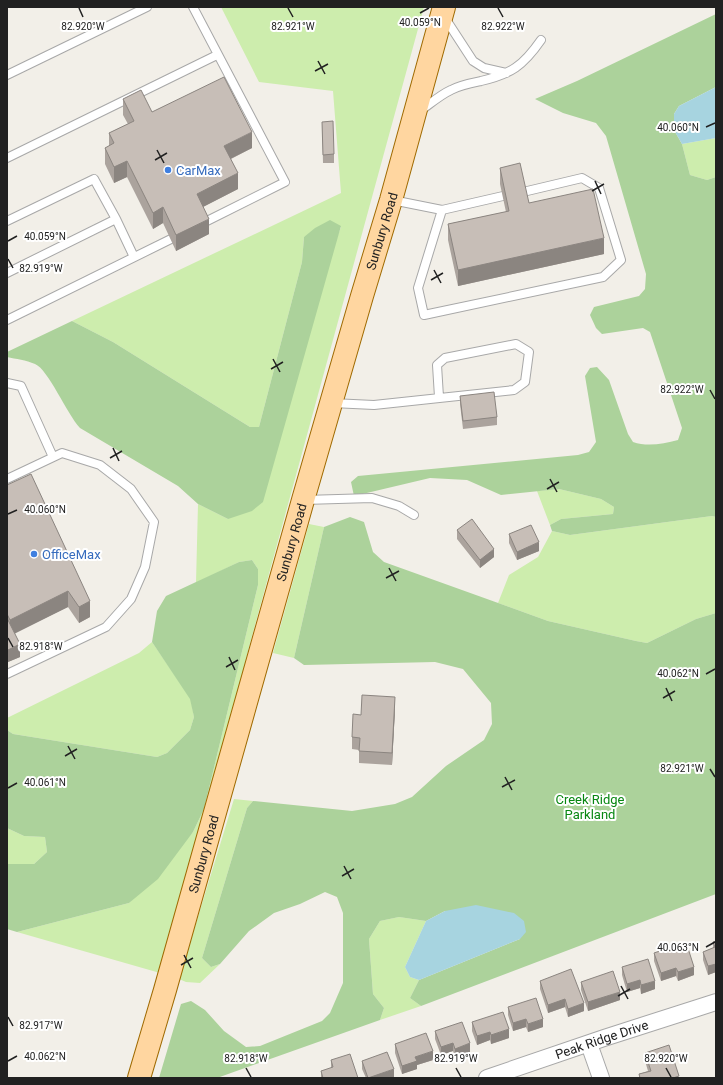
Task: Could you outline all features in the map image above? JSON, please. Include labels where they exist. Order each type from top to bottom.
[{"type":"main road","name":"Sunbury Road","points":[[139,1078],[166,990],[303,500],[391,200],[443,10]]},
{"type":"street","name":"Peak Ridge Drive","points":[[487,1078],[716,1002]]},
{"type":"street","points":[[589,1044],[600,1078]]},
{"type":"lane","points":[[7,75],[146,7]]},
{"type":"lane","points":[[193,7],[285,182],[203,223]]},
{"type":"lane","points":[[443,10],[473,61],[484,68],[506,73]]},
{"type":"lane","points":[[414,114],[452,90],[506,73],[527,59],[541,40]]},
{"type":"lane","points":[[7,158],[217,55]]},
{"type":"lane","points":[[442,210],[418,288],[424,315],[603,276],[621,260],[599,188],[582,178],[523,192]]},
{"type":"lane","points":[[7,221],[94,179],[116,219],[134,257]]},
{"type":"lane","points":[[391,200],[442,210],[503,196]]},
{"type":"lane","points":[[7,273],[116,219]]},
{"type":"lane","points":[[7,320],[171,239]]},
{"type":"lane","points":[[331,403],[374,404],[514,390],[525,382],[529,352],[516,344],[445,358],[437,364],[439,397]]},
{"type":"lane","points":[[7,383],[20,386],[53,457]]},
{"type":"lane","points":[[7,479],[62,453],[100,465],[131,489],[154,522],[145,566],[131,599],[106,627],[7,674]]},
{"type":"lane","points":[[303,500],[372,498],[399,506],[414,515]]},
{"type":"green space","points":[[221,7],[424,7],[249,647],[212,797],[160,973],[17,932],[129,903],[193,832],[204,809],[258,585],[258,569],[252,560],[239,562],[196,583],[198,504],[228,519],[341,227],[304,237],[302,262],[259,427],[250,427],[113,342],[72,321],[341,193],[333,91],[259,82]]},
{"type":"green space","points":[[716,14],[716,87],[679,106],[674,114],[674,130],[682,144],[690,175],[707,180],[716,177],[716,517],[712,516],[570,535],[552,531],[550,525],[561,519],[613,514],[614,507],[601,499],[559,489],[501,495],[467,480],[430,478],[354,496],[351,482],[358,476],[578,455],[589,452],[596,442],[585,376],[590,368],[597,367],[609,380],[628,434],[633,442],[638,444],[655,444],[678,440],[682,428],[650,332],[643,328],[602,334],[596,328],[590,315],[594,307],[639,296],[645,289],[646,274],[606,136],[596,123],[563,113],[535,99],[577,81]]},
{"type":"green space","points":[[716,138],[716,177],[707,180],[690,175],[682,144]]},
{"type":"green space","points":[[330,220],[341,226],[263,502],[252,511],[228,519],[198,504],[178,486],[80,428],[69,413],[46,374],[40,368],[35,364],[7,357],[7,352],[72,321],[113,342],[250,427],[259,427],[302,262],[304,237],[315,228]]},
{"type":"green space","points":[[559,489],[601,499],[614,507],[613,514],[561,519],[550,525],[537,491]]},
{"type":"green space","points":[[712,516],[716,517],[716,613],[696,619],[647,643],[548,621],[498,603],[509,575],[538,557],[552,531],[570,535]]},
{"type":"green space","name":"Creek Ridge Parkland","points":[[350,517],[364,522],[373,552],[384,562],[548,621],[647,643],[696,619],[716,613],[716,894],[421,1006],[410,998],[419,980],[520,939],[445,911],[426,921],[399,917],[380,921],[369,939],[373,994],[384,1008],[380,1020],[217,1078],[159,1078],[181,1004],[191,1001],[205,1010],[224,1031],[246,1047],[260,1046],[322,1021],[330,1013],[343,983],[343,913],[337,897],[325,892],[300,904],[274,913],[249,931],[220,964],[211,967],[202,958],[247,808],[253,801],[352,811],[395,804],[412,797],[446,766],[484,740],[492,724],[491,703],[463,669],[435,662],[304,665],[294,658],[324,527]]},
{"type":"green space","points":[[309,524],[324,527],[294,658],[273,653]]},
{"type":"green space","points":[[252,560],[258,569],[258,585],[204,809],[193,832],[158,879],[129,903],[17,932],[7,929],[7,864],[34,864],[47,852],[45,837],[24,836],[7,828],[7,730],[13,734],[157,757],[167,753],[190,730],[194,717],[190,699],[152,642],[157,611],[166,596],[239,562]]},
{"type":"green space","points":[[152,642],[191,699],[194,717],[190,730],[167,753],[157,757],[13,734],[7,730],[7,718],[139,653]]},
{"type":"green space","points":[[234,799],[253,801],[247,808],[202,958],[211,967],[220,964],[200,983],[186,982],[179,979]]},
{"type":"green space","points":[[7,828],[24,836],[45,837],[47,852],[34,864],[7,864]]},
{"type":"green space","points":[[399,917],[426,921],[405,967],[410,977],[419,980],[410,998],[421,1006],[380,1020],[384,1008],[373,994],[369,939],[380,921]]},
{"type":"water","points":[[716,87],[716,138],[682,144],[674,130],[674,114],[679,106]]},
{"type":"water","points":[[476,905],[514,913],[524,921],[526,932],[520,939],[419,980],[410,977],[405,967],[426,921],[445,911]]},
{"type":"building","name":"CarMax","points":[[224,77],[252,132],[224,146],[238,173],[197,194],[209,219],[176,235],[163,207],[153,213],[127,161],[114,167],[105,148],[114,143],[109,133],[134,121],[123,99],[141,90],[152,112]]},
{"type":"building","points":[[333,121],[334,154],[323,155],[322,122]]},
{"type":"building","points":[[520,163],[529,203],[593,189],[604,238],[458,270],[448,224],[509,211],[500,168]]},
{"type":"building","points":[[494,392],[497,417],[463,421],[460,396]]},
{"type":"building","name":"OfficeMax","points":[[31,474],[90,601],[79,607],[68,591],[10,620],[7,614],[7,485]]},
{"type":"building","points":[[472,519],[494,549],[480,560],[457,530]]},
{"type":"building","points":[[531,525],[539,542],[517,552],[509,534]]},
{"type":"building","points":[[7,618],[20,644],[8,650],[7,648]]},
{"type":"building","points":[[362,695],[395,697],[392,753],[359,751],[360,738],[352,737],[353,714],[361,715]]},
{"type":"building","points":[[716,941],[716,964],[708,966],[703,952],[715,947],[713,942]]},
{"type":"building","points":[[686,942],[694,967],[678,972],[676,968],[661,973],[654,953]]},
{"type":"building","points":[[648,959],[655,981],[641,985],[640,980],[627,984],[622,967]]},
{"type":"building","points":[[571,969],[584,1003],[568,1009],[565,999],[548,1005],[540,981]]},
{"type":"building","points":[[613,971],[620,992],[588,1002],[581,982]]},
{"type":"building","points":[[536,998],[543,1019],[528,1024],[526,1019],[513,1023],[508,1007]]},
{"type":"building","points":[[503,1012],[509,1029],[491,1035],[490,1032],[477,1036],[472,1022]]},
{"type":"building","points":[[462,1022],[470,1043],[455,1049],[453,1043],[441,1047],[435,1031]]},
{"type":"building","points":[[426,1033],[433,1051],[415,1057],[417,1061],[402,1066],[395,1044]]},
{"type":"building","points":[[669,1045],[679,1076],[673,1078],[640,1078],[639,1074],[651,1071],[645,1053]]},
{"type":"building","points":[[387,1052],[394,1069],[368,1078],[362,1061]]},
{"type":"building","points":[[350,1054],[358,1078],[323,1078],[321,1071],[333,1067],[331,1060]]},
{"type":"place","name":"CarMax","points":[[168,170]]},
{"type":"place","name":"OfficeMax","points":[[34,554]]}]
